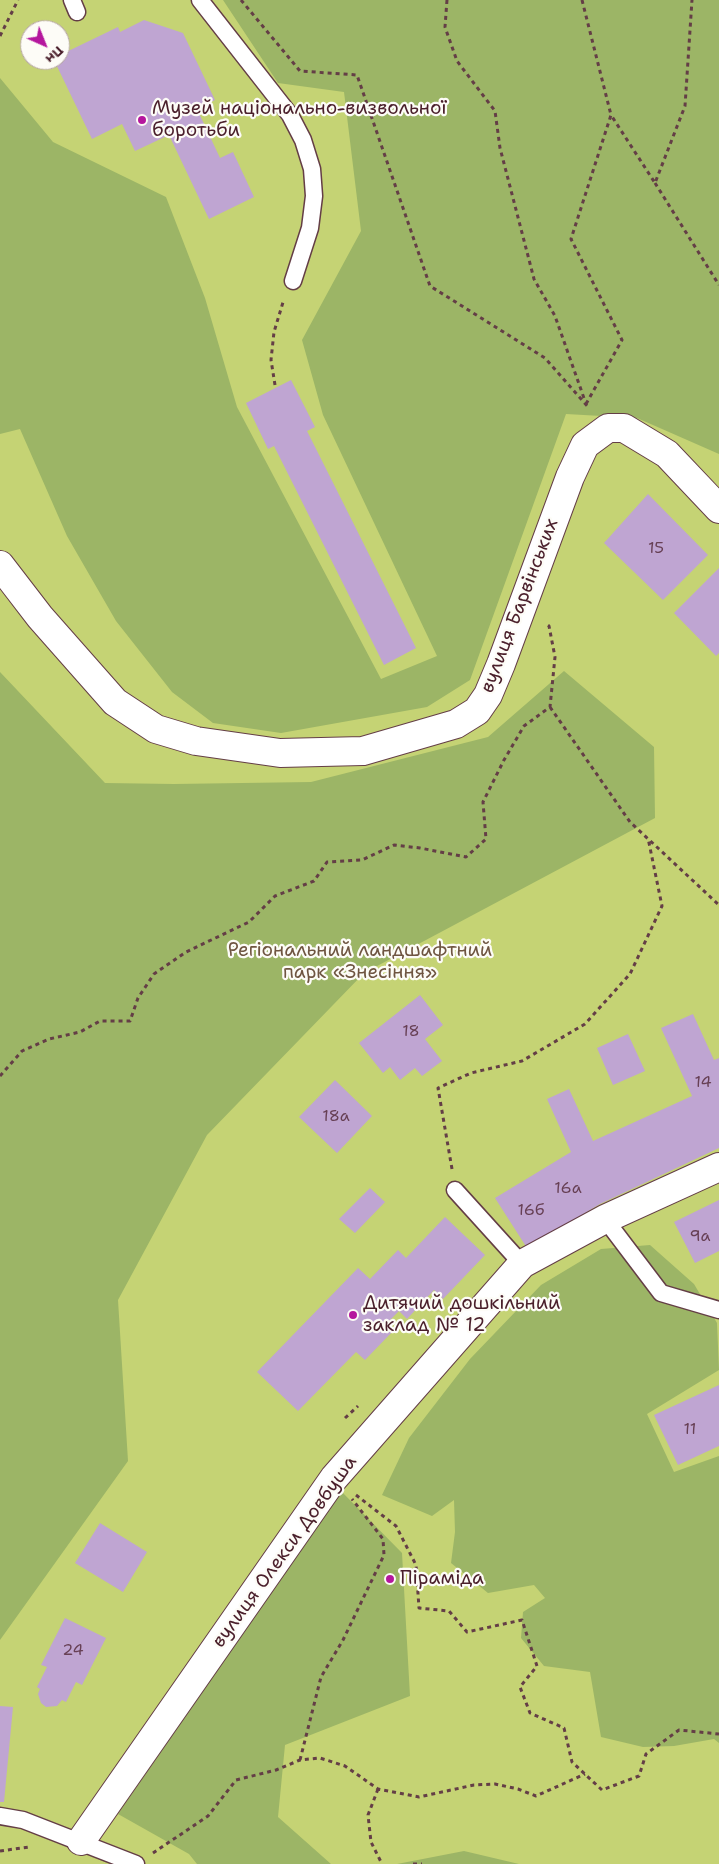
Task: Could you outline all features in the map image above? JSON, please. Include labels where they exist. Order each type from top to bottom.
[{"type":"street","points":[[608,428],[624,428],[667,454],[719,509]]},
{"type":"street","name":"вулиця Барвінських","points":[[0,565],[40,617],[114,702],[156,729],[196,741],[280,753],[363,751],[456,724],[477,711],[488,695],[570,477],[585,445],[608,428]]},
{"type":"street","name":"вулиця Олекси Довбуша","points":[[81,1841],[334,1478],[522,1264],[604,1219],[719,1167]]},
{"type":"lane","points":[[200,0],[290,115],[303,140],[312,169],[314,196],[310,228],[293,280]]},
{"type":"lane","points":[[455,1190],[522,1264]]},
{"type":"lane","points":[[604,1219],[661,1293],[719,1310]]},
{"type":"lane","points":[[0,1816],[23,1820],[136,1864]]},
{"type":"path","points":[[0,36],[18,0]]},
{"type":"path","points":[[241,0],[300,71],[357,75],[430,286],[545,358],[608,428]]},
{"type":"path","points":[[447,0],[445,27],[457,61],[495,111],[500,148],[534,278],[555,316],[586,404]]},
{"type":"path","points":[[582,0],[611,115],[719,285]]},
{"type":"path","points":[[655,183],[684,106],[692,0]]},
{"type":"path","points":[[586,404],[622,340],[571,239],[611,115]]},
{"type":"path","points":[[275,385],[271,360],[274,332],[282,302],[293,280]]},
{"type":"path","points":[[522,607],[549,626],[555,657],[550,707],[630,822],[719,905]]},
{"type":"path","points":[[0,1076],[22,1051],[48,1038],[80,1032],[100,1022],[130,1021],[138,998],[154,974],[186,952],[249,922],[275,896],[314,881],[327,862],[362,860],[394,845],[420,848],[466,858],[486,839],[483,802],[504,760],[524,726],[550,707]]},
{"type":"path","points":[[455,1190],[438,1088],[471,1073],[522,1062],[586,1024],[630,974],[662,906],[648,838]]},
{"type":"path","points":[[300,1760],[321,1677],[343,1640],[384,1555],[383,1539],[334,1478]]},
{"type":"path","points":[[334,1478],[396,1526],[416,1565],[419,1608],[449,1611],[467,1632],[522,1620],[537,1666],[520,1687],[530,1714],[564,1728],[572,1762],[602,1790],[639,1776],[646,1754],[679,1730],[719,1734]]},
{"type":"path","points":[[161,1848],[208,1816],[236,1780],[276,1770],[300,1760],[320,1758],[345,1766],[378,1788],[419,1797],[466,1787],[495,1784],[518,1789],[536,1796],[585,1774]]},
{"type":"path","points":[[378,1788],[368,1814],[370,1842],[382,1864]]},
{"type":"path","points":[[412,1864],[422,1864]]},
{"type":"green space","name":"Регіональний ландшафтний парк «Знесіння»","points":[[0,0],[719,0],[719,1864],[0,1864]]},
{"type":"green space","points":[[223,0],[719,0],[719,454],[637,418],[566,414],[470,680],[427,707],[281,733],[213,723],[172,692],[116,621],[67,536],[20,429],[0,434],[0,78],[53,142],[166,197],[205,298],[237,407],[381,679],[437,656],[323,415],[302,340],[361,231],[344,92],[278,83]]},
{"type":"green space","points":[[564,671],[654,747],[655,818],[364,973],[207,1135],[118,1300],[128,1461],[0,1640],[0,672],[105,783],[174,784],[311,782],[488,737]]},
{"type":"green space","points":[[650,1245],[694,1284],[717,1323],[719,1370],[647,1414],[674,1472],[719,1456],[719,1743],[714,1739],[674,1746],[643,1747],[601,1737],[590,1672],[544,1666],[521,1638],[523,1612],[545,1598],[534,1585],[488,1593],[451,1563],[455,1532],[454,1500],[432,1516],[382,1495],[409,1438],[470,1359],[541,1285],[601,1249]]},
{"type":"green space","points":[[341,1491],[402,1553],[410,1696],[285,1745],[278,1817],[331,1864],[197,1864],[189,1854],[118,1814]]},
{"type":"green space","points":[[464,1851],[519,1864],[397,1864]]},
{"type":"building","name":"Музей національно-визвольної боротьби","points":[[144,20],[183,33],[215,100],[197,109],[220,158],[233,152],[254,197],[209,219],[169,135],[135,151],[122,124],[92,139],[59,70],[70,70],[70,50],[118,27],[120,32]]},
{"type":"building","points":[[291,380],[315,427],[307,431],[416,648],[384,665],[274,446],[268,449],[246,403]]},
{"type":"building","points":[[648,494],[708,555],[663,600],[604,543]]},
{"type":"building","points":[[719,568],[719,653],[716,656],[674,613]]},
{"type":"building","points":[[420,995],[443,1025],[425,1039],[442,1061],[422,1076],[415,1068],[400,1080],[390,1067],[383,1073],[359,1043]]},
{"type":"building","points":[[693,1014],[714,1060],[719,1058],[719,1148],[600,1204],[527,1248],[495,1198],[571,1152],[547,1099],[569,1089],[593,1141],[692,1096],[661,1028]]},
{"type":"building","points":[[628,1034],[645,1071],[613,1085],[597,1048]]},
{"type":"building","points":[[335,1080],[372,1116],[337,1153],[299,1117]]},
{"type":"building","points":[[370,1188],[385,1202],[355,1233],[339,1219]]},
{"type":"building","points":[[719,1200],[719,1251],[695,1263],[674,1222]]},
{"type":"building","name":"Дитячий дошкільний заклад № 12","points":[[445,1217],[485,1255],[443,1299],[434,1290],[407,1319],[399,1311],[387,1323],[394,1330],[365,1360],[356,1352],[298,1411],[257,1372],[358,1268],[370,1279],[398,1250],[406,1258]]},
{"type":"building","points":[[719,1385],[719,1446],[678,1465],[654,1415]]},
{"type":"building","points":[[100,1523],[147,1552],[123,1592],[75,1563]]},
{"type":"building","points":[[65,1618],[106,1638],[82,1685],[76,1682],[66,1702],[62,1700],[57,1706],[46,1707],[41,1703],[38,1694],[40,1689],[37,1687],[47,1667],[41,1665]]},
{"type":"building","points":[[0,1706],[13,1707],[4,1802],[0,1802]]},
{"type":"place","name":"Музей національно-визвольної боротьби","points":[[142,120]]},
{"type":"place","name":"Дитячий дошкільний заклад № 12","points":[[353,1315]]},
{"type":"place","name":"Піраміда","points":[[390,1579]]}]
